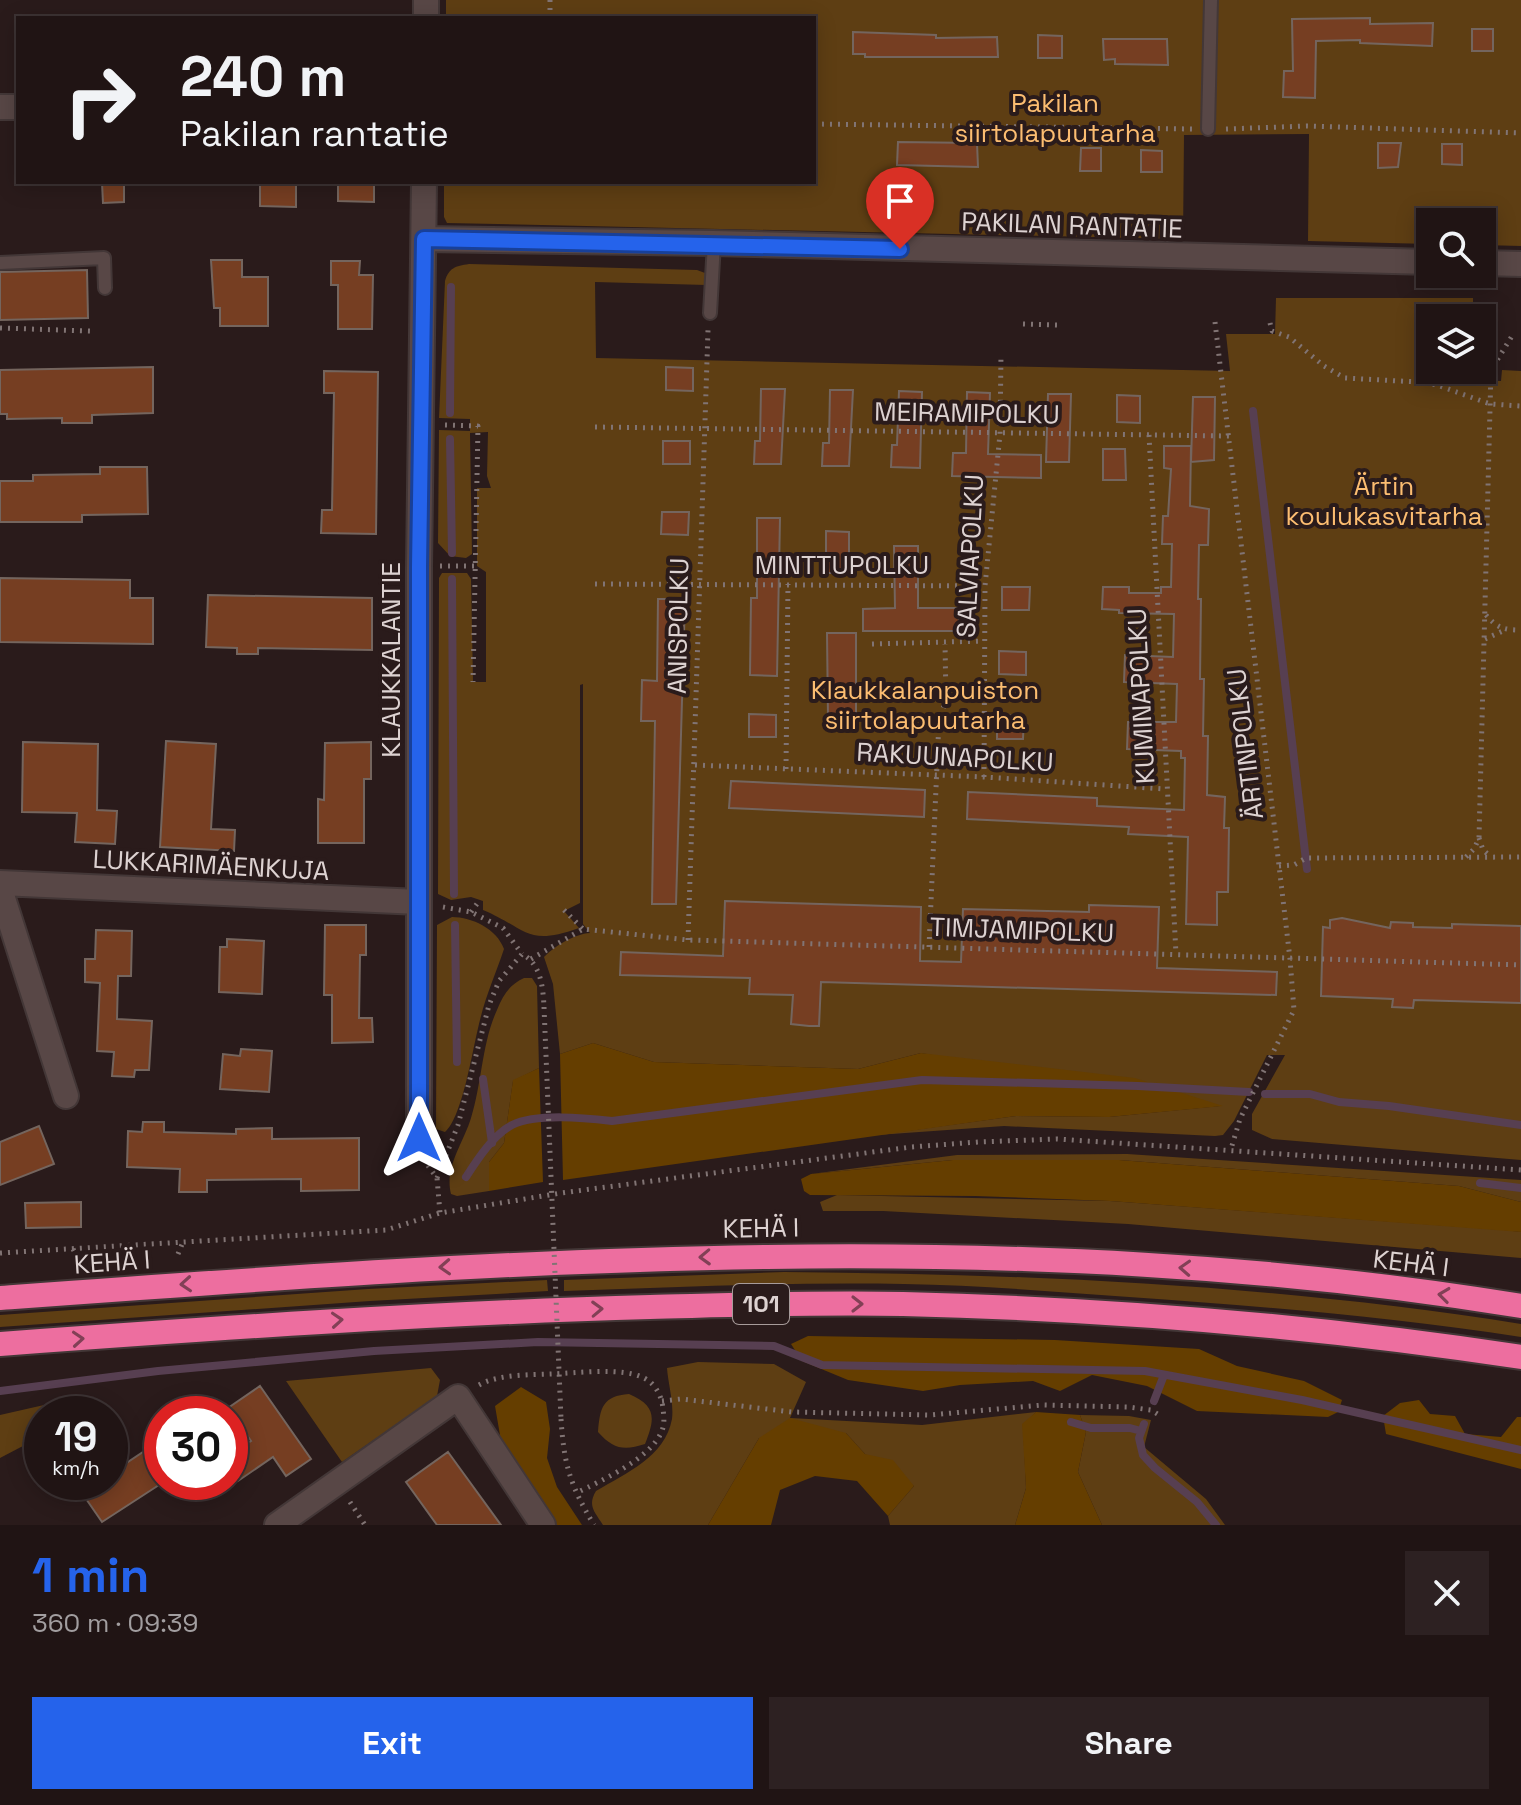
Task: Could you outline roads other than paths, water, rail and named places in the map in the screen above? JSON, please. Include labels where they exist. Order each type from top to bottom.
[{"type":"highway","name":"KEHÄ I","points":[[0,1298],[537,1262],[891,1255],[1033,1259],[1257,1272],[1521,1306]]},
{"type":"highway","name":"101","points":[[0,1344],[354,1319],[536,1310],[902,1304],[1029,1309],[1254,1325],[1521,1357]]},
{"type":"street","name":"KLAUKKALANTIE","points":[[419,1138],[419,567],[424,184]]},
{"type":"street","name":"PAKILAN RANTATIE","points":[[424,239],[714,243],[1416,262]]},
{"type":"street","points":[[1496,263],[1521,264]]},
{"type":"street","points":[[0,886],[66,1096]]},
{"type":"street","name":"LUKKARIMÄENKUJA","points":[[0,886],[419,902]]},
{"type":"street","points":[[277,1525],[458,1397],[543,1525]]},
{"type":"lane","points":[[1208,129],[1211,0]]},
{"type":"lane","points":[[710,313],[714,243]]},
{"type":"lane","points":[[0,263],[104,258],[105,288]]},
{"type":"waterway","points":[[450,413],[451,287]]},
{"type":"waterway","points":[[1253,411],[1307,869]]},
{"type":"waterway","points":[[450,439],[452,553]]},
{"type":"waterway","points":[[452,579],[454,894]]},
{"type":"waterway","points":[[455,925],[457,1062]]},
{"type":"waterway","points":[[483,1079],[492,1143]]},
{"type":"waterway","points":[[466,1177],[498,1135],[512,1125],[534,1119],[561,1117],[612,1121],[922,1080],[1249,1092]]},
{"type":"waterway","points":[[1265,1094],[1310,1094],[1339,1102],[1521,1125]]},
{"type":"waterway","points":[[1480,1183],[1521,1188]]},
{"type":"waterway","points":[[0,1391],[158,1371],[374,1351],[538,1342],[774,1346],[822,1365],[1145,1371],[1302,1400],[1521,1450]]},
{"type":"waterway","points":[[1154,1401],[1164,1375]]},
{"type":"waterway","points":[[1071,1422],[1091,1428],[1141,1431]]},
{"type":"waterway","points":[[1144,1424],[1139,1438],[1143,1455],[1197,1502],[1216,1525]]},
{"type":"park label","name":"Pakilan siirtolapuutarha","points":[[1055,118]]},
{"type":"park label","name":"Ärtin koulukasvitarha","points":[[1384,501]]},
{"type":"park label","name":"Klaukkalanpuiston siirtolapuutarha","points":[[925,705]]}]
